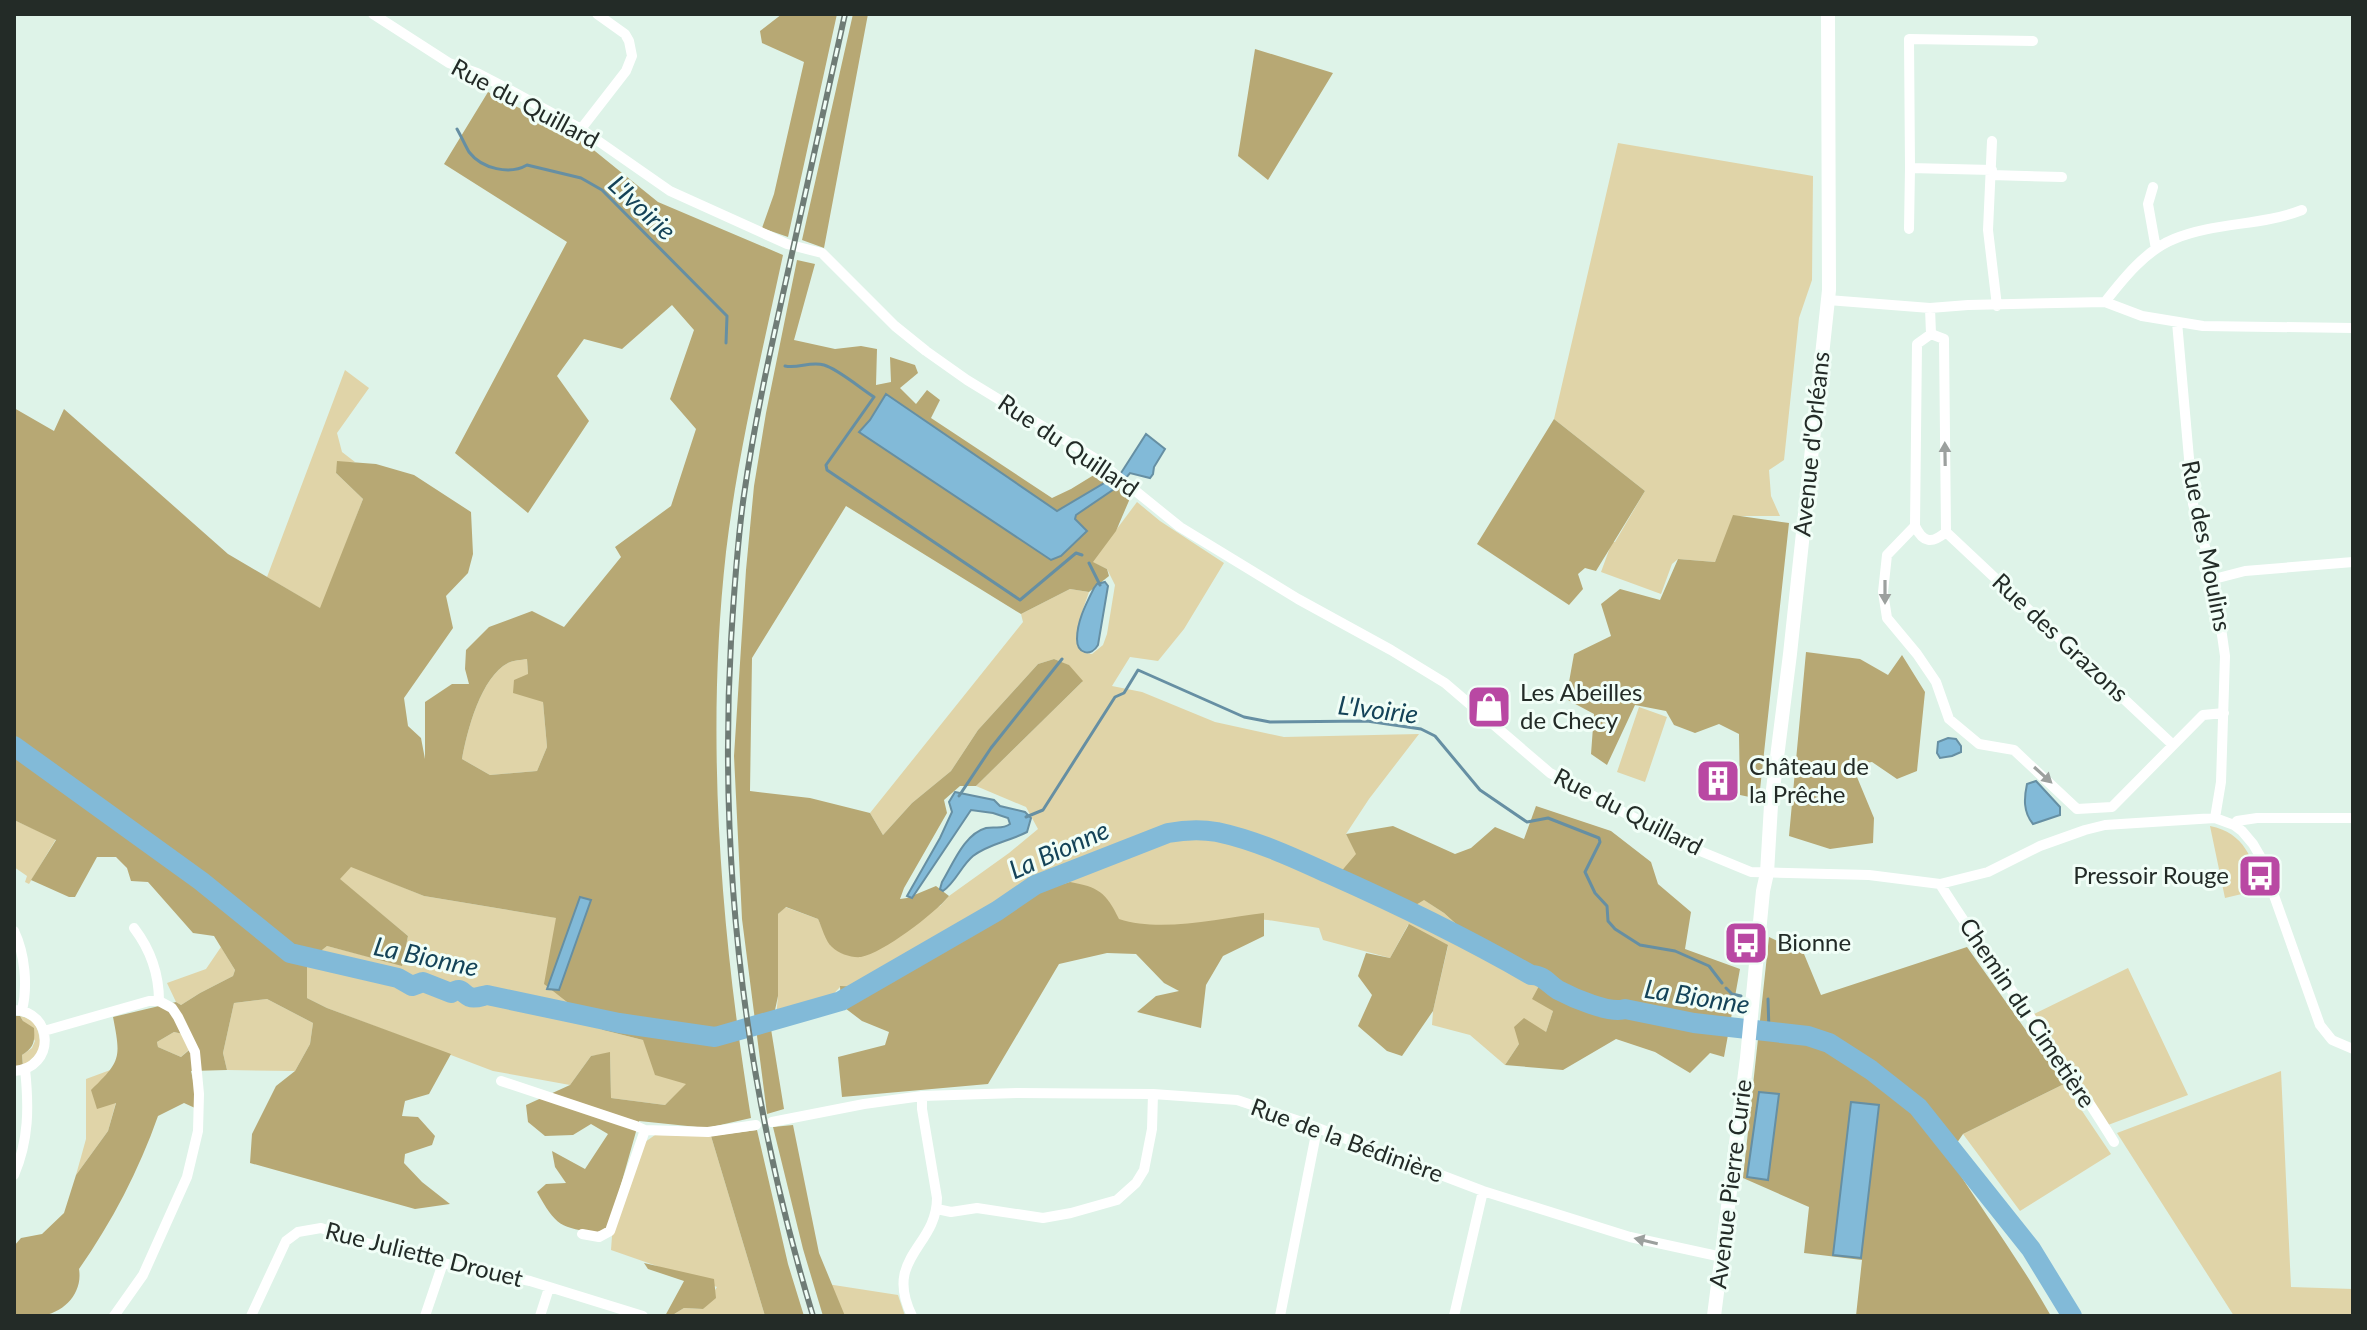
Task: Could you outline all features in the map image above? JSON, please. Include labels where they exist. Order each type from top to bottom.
[{"type":"main road","name":"Avenue d'Orléans","points":[[1751,1014],[1767,873],[1771,805],[1828,300],[1828,14]]},
{"type":"main road","name":"Avenue Pierre Curie","points":[[1714,1316],[1751,1014]]},
{"type":"street","name":"Rue du Quillard","points":[[373,14],[449,63],[506,88],[581,129],[670,191],[787,244],[822,253],[895,326],[926,351],[967,380],[1096,459],[1180,527],[1445,683],[1550,773],[1683,844],[1751,872],[1869,875],[1940,884]]},
{"type":"street","points":[[581,129],[626,71],[632,56],[625,34],[597,14]]},
{"type":"street","points":[[1909,229],[1909,39],[2033,41]]},
{"type":"street","points":[[1992,141],[1988,230],[1997,306]]},
{"type":"street","points":[[1910,168],[2062,177]]},
{"type":"street","points":[[2153,187],[2148,204],[2156,249]]},
{"type":"street","points":[[2105,302],[2156,249],[2172,239],[2208,228],[2279,219],[2302,210]]},
{"type":"street","points":[[1828,300],[1930,308],[2105,302],[2142,316],[2203,326],[2353,328]]},
{"type":"street","points":[[1930,308],[1931,334]]},
{"type":"street","name":"Rue des Moulins","points":[[2177,322],[2193,504],[2214,579],[2225,656],[2221,782],[2215,818]]},
{"type":"street","points":[[1931,334],[1944,339],[1946,532],[1939,538],[1926,540],[1915,526],[1917,344],[1931,334]]},
{"type":"street","points":[[1915,526],[1887,555],[1883,592],[1885,614],[1936,682],[1949,719],[1979,744],[2014,750],[2077,809],[2112,807],[2203,715],[2224,713]]},
{"type":"street","name":"Rue des Grazons","points":[[1946,532],[2173,745]]},
{"type":"street","points":[[2214,579],[2245,571],[2353,562]]},
{"type":"street","points":[[1940,884],[1988,872],[2040,846],[2105,825],[2215,818],[2234,825],[2260,856],[2320,1025],[2332,1040],[2353,1049]]},
{"type":"street","points":[[2234,825],[2237,821],[2257,818],[2353,818]]},
{"type":"street","name":"Chemin du Cimetière","points":[[1940,884],[1978,945],[2052,1045],[2114,1142]]},
{"type":"street","points":[[134,928],[146,944],[159,983],[159,1001]]},
{"type":"street","points":[[14,931],[24,970],[18,1010],[34,1018],[44,1031],[46,1041],[40,1058],[20,1070],[28,1125],[14,1175]]},
{"type":"street","points":[[44,1031],[149,1001],[159,1001],[172,1008],[195,1052],[199,1094],[198,1131],[187,1177],[143,1275],[114,1316]]},
{"type":"street","points":[[501,1081],[645,1130],[708,1132],[756,1125]]},
{"type":"street","points":[[937,1209],[951,1212],[977,1208],[1043,1218],[1117,1200],[1136,1183],[1144,1170],[1152,1129],[1153,1094]]},
{"type":"street","name":"Rue de la Bédinière","points":[[772,1122],[922,1096],[1153,1094],[1237,1100],[1483,1191],[1630,1237],[1722,1257]]},
{"type":"street","points":[[912,1316],[905,1302],[903,1281],[906,1263],[933,1221],[937,1209],[922,1096]]},
{"type":"street","points":[[1280,1316],[1317,1129]]},
{"type":"street","points":[[582,1234],[599,1237],[610,1231],[645,1130]]},
{"type":"street","points":[[1454,1316],[1483,1191]]},
{"type":"street","name":"Rue Juliette Drouet","points":[[255,1315],[286,1241],[298,1232],[321,1228],[371,1246],[530,1281],[643,1316]]},
{"type":"street","points":[[425,1316],[443,1263]]},
{"type":"street","points":[[540,1316],[549,1288]]},
{"type":"shaded area","points":[[782,14],[837,14],[788,237],[762,228],[774,194],[804,62],[762,43],[760,31]]},
{"type":"shaded area","points":[[853,14],[868,14],[824,248],[802,240]]},
{"type":"shaded area","points":[[1255,49],[1333,73],[1268,180],[1238,156]]},
{"type":"shaded area","points":[[488,92],[580,139],[658,202],[783,255],[731,515],[720,623],[717,694],[719,836],[724,907],[751,1118],[707,1128],[639,1121],[609,1227],[599,1233],[560,1223],[537,1192],[546,1184],[566,1183],[555,1167],[552,1151],[585,1169],[608,1134],[591,1124],[573,1135],[545,1136],[528,1122],[526,1105],[570,1085],[591,1056],[610,1052],[611,1098],[665,1105],[686,1084],[655,1075],[643,1040],[603,1030],[544,984],[556,918],[424,896],[351,867],[340,879],[408,936],[402,966],[327,946],[307,962],[307,998],[451,1054],[429,1094],[405,1101],[402,1116],[418,1117],[435,1136],[432,1145],[405,1154],[404,1163],[450,1204],[415,1209],[250,1163],[252,1134],[276,1086],[295,1071],[310,1044],[313,1023],[267,999],[234,1003],[223,1053],[227,1070],[191,1071],[195,1108],[184,1103],[158,1116],[124,1195],[79,1269],[75,1294],[64,1306],[49,1314],[14,1316],[14,1246],[21,1238],[42,1234],[64,1213],[76,1175],[108,1131],[116,1103],[97,1109],[91,1090],[116,1058],[113,1017],[176,1002],[181,1005],[233,976],[235,970],[214,936],[193,933],[148,882],[131,881],[127,868],[116,857],[97,857],[75,897],[31,880],[56,840],[14,820],[14,408],[54,431],[64,409],[228,554],[320,608],[363,499],[336,473],[337,461],[376,464],[414,475],[471,512],[473,554],[468,573],[446,596],[453,628],[404,698],[408,726],[421,738],[425,759],[425,702],[452,684],[469,684],[465,669],[466,650],[489,627],[532,611],[564,627],[621,557],[615,547],[671,506],[696,429],[670,399],[694,330],[672,305],[622,349],[584,339],[557,376],[589,421],[528,513],[455,453],[567,242],[444,164]],"holes":[[[527,659],[528,674],[514,680],[513,693],[543,702],[547,747],[537,771],[490,775],[462,759],[472,720],[483,692],[498,670],[510,662]],[[174,1032],[183,1034],[195,1045],[181,1057],[158,1047],[157,1042]]]},
{"type":"shaded area","points":[[1618,143],[1813,176],[1812,280],[1799,318],[1784,460],[1769,470],[1771,496],[1780,516],[1734,516],[1715,562],[1678,559],[1672,564],[1661,594],[1601,572],[1612,542],[1615,542],[1645,491],[1554,419]]},
{"type":"shaded area","points":[[797,260],[815,264],[794,340],[835,349],[861,346],[877,349],[876,385],[891,382],[890,357],[915,365],[918,373],[900,388],[916,404],[927,390],[940,400],[931,418],[1052,498],[1102,470],[1131,496],[1116,531],[1093,562],[1107,569],[1109,576],[1089,592],[1070,589],[1021,614],[846,506],[752,658],[750,791],[810,798],[870,813],[883,835],[912,803],[951,771],[978,730],[1038,664],[1054,659],[1069,665],[1083,681],[976,786],[960,786],[944,800],[947,813],[900,899],[936,886],[949,896],[920,922],[895,941],[857,957],[842,954],[832,947],[818,919],[786,907],[778,914],[778,996],[771,1029],[784,1109],[767,1114],[742,919],[734,756],[754,486]]},
{"type":"shaded area","points":[[345,370],[369,388],[337,433],[342,452],[355,462],[338,462],[336,473],[363,499],[321,609],[267,577]]},
{"type":"shaded area","points":[[1554,419],[1645,491],[1596,571],[1585,568],[1578,574],[1583,589],[1569,605],[1477,544]]},
{"type":"shaded area","points":[[1137,502],[1224,563],[1184,629],[1158,661],[1130,657],[1112,686],[1142,692],[1215,722],[1284,737],[1419,734],[1346,834],[1381,894],[1409,909],[1423,899],[1444,913],[1485,950],[1532,972],[1553,1011],[1546,1032],[1519,1044],[1505,1065],[1470,1035],[1432,1025],[1448,946],[1408,925],[1390,958],[1323,940],[1319,928],[1236,918],[1076,946],[1068,883],[1047,889],[876,987],[841,986],[826,1002],[776,1018],[778,914],[785,907],[818,919],[831,946],[940,906],[1038,829],[1026,807],[976,786],[1082,682],[1068,665],[1054,659],[1038,664],[978,730],[951,771],[912,803],[883,835],[870,813],[1023,622],[1021,614],[1070,589],[1089,592],[1081,615],[1085,653],[1092,654],[1103,645],[1115,585],[1107,569],[1092,562]]},
{"type":"shaded area","points":[[1733,515],[1789,523],[1759,799],[1740,795],[1739,734],[1719,724],[1695,733],[1674,725],[1666,711],[1635,705],[1607,765],[1591,754],[1594,714],[1566,699],[1574,654],[1611,636],[1601,604],[1620,589],[1660,600],[1678,559],[1715,562]]},
{"type":"shaded area","points":[[1806,652],[1860,659],[1888,675],[1902,655],[1925,692],[1917,771],[1897,779],[1872,762],[1852,765],[1874,818],[1873,843],[1830,849],[1789,836]]},
{"type":"shaded area","points":[[527,659],[528,674],[543,702],[547,747],[537,771],[490,775],[462,759],[472,720],[483,692],[498,670],[510,662]]},
{"type":"shaded area","points":[[1639,707],[1667,717],[1645,782],[1617,772]]},
{"type":"shaded area","points":[[1536,806],[1611,831],[1651,862],[1658,884],[1691,912],[1685,949],[1740,969],[1724,1057],[1710,1053],[1690,1073],[1655,1052],[1616,1039],[1563,1070],[1505,1065],[1519,1044],[1514,1027],[1524,1018],[1546,1032],[1553,1011],[1532,999],[1539,986],[1532,972],[1485,950],[1444,913],[1424,900],[1409,909],[1339,874],[1356,854],[1346,834],[1393,826],[1455,854],[1471,848],[1495,827],[1524,839]]},
{"type":"shaded area","points":[[14,820],[56,839],[29,884],[25,882],[27,876],[14,867]]},
{"type":"shaded area","points":[[2210,826],[2232,835],[2246,849],[2263,889],[2225,898]]},
{"type":"shaded area","points":[[351,866],[424,896],[557,918],[603,1030],[643,1040],[687,1084],[665,1105],[611,1098],[610,1053],[591,1056],[570,1085],[493,1071],[307,998],[306,962],[327,946],[402,965],[408,936],[339,879]]},
{"type":"shaded area","points":[[1070,882],[1100,892],[1119,919],[1172,925],[1264,913],[1264,936],[1223,956],[1206,985],[1201,1028],[1137,1012],[1156,996],[1179,991],[1164,983],[1136,954],[1107,953],[1059,964],[988,1084],[842,1097],[838,1057],[885,1045],[889,1032],[862,1021],[841,1005],[840,986],[876,987],[1047,889]]},
{"type":"shaded area","points":[[1409,924],[1448,945],[1433,1011],[1402,1056],[1387,1051],[1358,1026],[1372,995],[1358,976],[1366,953],[1390,958]]},
{"type":"shaded area","points":[[1769,937],[1804,954],[1821,995],[1967,947],[2064,1084],[1963,1134],[1948,1156],[2051,1316],[1856,1316],[1862,1260],[1804,1253],[1809,1207],[1743,1178]]},
{"type":"shaded area","points":[[221,947],[235,970],[233,976],[181,1005],[176,1002],[167,983],[206,969]]},
{"type":"shaded area","points":[[2128,968],[2188,1095],[2108,1125],[2032,1015]]},
{"type":"shaded area","points":[[267,999],[313,1023],[310,1044],[295,1071],[227,1070],[223,1053],[234,1003]]},
{"type":"shaded area","points":[[14,1016],[20,1016],[34,1028],[34,1041],[22,1055],[23,1067],[14,1068]]},
{"type":"shaded area","points":[[20,1016],[34,1024],[41,1050],[23,1067],[22,1055],[32,1048],[35,1041]]},
{"type":"shaded area","points":[[174,1032],[183,1034],[195,1044],[181,1057],[158,1047],[157,1042]]},
{"type":"shaded area","points":[[113,1069],[116,1102],[108,1131],[76,1175],[86,1139],[86,1079]]},
{"type":"shaded area","points":[[2281,1071],[2291,1287],[2353,1289],[2353,1316],[2234,1316],[2117,1133]]},
{"type":"shaded area","points":[[2064,1084],[2111,1154],[2020,1211],[1963,1134]]},
{"type":"shaded area","points":[[793,1125],[819,1253],[845,1316],[823,1316],[803,1249],[773,1127]]},
{"type":"shaded area","points":[[757,1130],[788,1264],[804,1316],[765,1316],[711,1136]]},
{"type":"shaded area","points":[[655,1135],[711,1136],[765,1316],[671,1316],[684,1308],[703,1309],[717,1287],[611,1250],[612,1236],[640,1152],[645,1142]]},
{"type":"shaded area","points":[[644,1263],[714,1279],[716,1298],[703,1309],[684,1308],[665,1316],[684,1281],[648,1269]]},
{"type":"shaded area","points":[[827,1284],[898,1295],[905,1316],[835,1316]]},
{"type":"water","points":[[886,394],[1057,511],[1121,473],[1146,434],[1165,449],[1150,478],[1130,473],[1120,485],[1076,515],[1075,519],[1087,531],[1061,556],[1051,560],[859,432]]},
{"type":"water","points":[[1105,582],[1108,586],[1098,645],[1092,651],[1085,652],[1078,644],[1080,619],[1094,588]]},
{"type":"water","points":[[1956,739],[1961,752],[1940,758],[1938,742]]},
{"type":"water","points":[[2036,781],[2060,807],[2060,815],[2033,824],[2026,810],[2025,794],[2027,784]]},
{"type":"water","points":[[955,792],[994,800],[1000,806],[1025,812],[1031,818],[1027,832],[985,848],[973,856],[943,891],[940,889],[942,882],[971,836],[986,828],[1010,824],[1008,818],[971,810],[912,898],[907,896],[952,812],[949,802]]},
{"type":"water","points":[[580,897],[591,900],[559,990],[547,989]]},
{"type":"water","points":[[1759,1092],[1779,1094],[1768,1180],[1747,1177]]},
{"type":"water","points":[[1851,1102],[1879,1105],[1861,1258],[1833,1255]]},
{"type":"waterway","name":"L'Ivoirie","points":[[457,129],[469,152],[481,163],[505,170],[527,165],[581,178],[602,190],[727,316],[726,343]]},
{"type":"waterway","name":"L'Ivoirie","points":[[785,366],[814,364],[830,367],[874,397],[826,465],[827,470],[1020,600],[1076,553],[1082,555]]},
{"type":"waterway","name":"L'Ivoirie","points":[[1089,563],[1100,585]]},
{"type":"waterway","points":[[959,796],[991,748],[1062,659]]},
{"type":"waterway","name":"L'Ivoirie","points":[[1026,817],[1043,810],[1115,697],[1124,693],[1138,670],[1244,717],[1270,722],[1367,721],[1421,729],[1435,736],[1480,790],[1527,822],[1548,818],[1599,838],[1600,842],[1585,872],[1595,893],[1607,906],[1608,921],[1640,945],[1675,951],[1709,966],[1722,983]]},
{"type":"waterway","name":"La Bionne","points":[[14,746],[201,881],[290,953],[398,978],[412,986],[423,982],[451,993],[459,990],[472,998],[487,995],[619,1023],[715,1037],[841,1001],[997,911],[1035,885],[1168,833],[1198,830],[1231,835],[1287,855],[1379,897],[1531,975],[1543,978],[1558,990],[1592,1004],[1694,1023],[1808,1036],[1829,1043],[1871,1070],[1918,1107],[2031,1249],[2072,1316]]},
{"type":"waterway","name":"L'Ivoirie","points":[[1726,988],[1732,994],[1741,996]]},
{"type":"waterway","name":"L'Ivoirie","points":[[1768,999],[1769,1031]]},
{"type":"railway","points":[[813,1316],[770,1150],[754,1066],[734,898],[728,727],[736,568],[748,466],[770,352],[845,14]]},
{"type":"place","name":"Les Abeilles de Checy","points":[[1489,707]]},
{"type":"place","name":"Château de la Prêche","points":[[1718,781]]},
{"type":"place","name":"Pressoir Rouge","points":[[2260,876]]},
{"type":"place","name":"Bionne","points":[[1746,943]]}]
